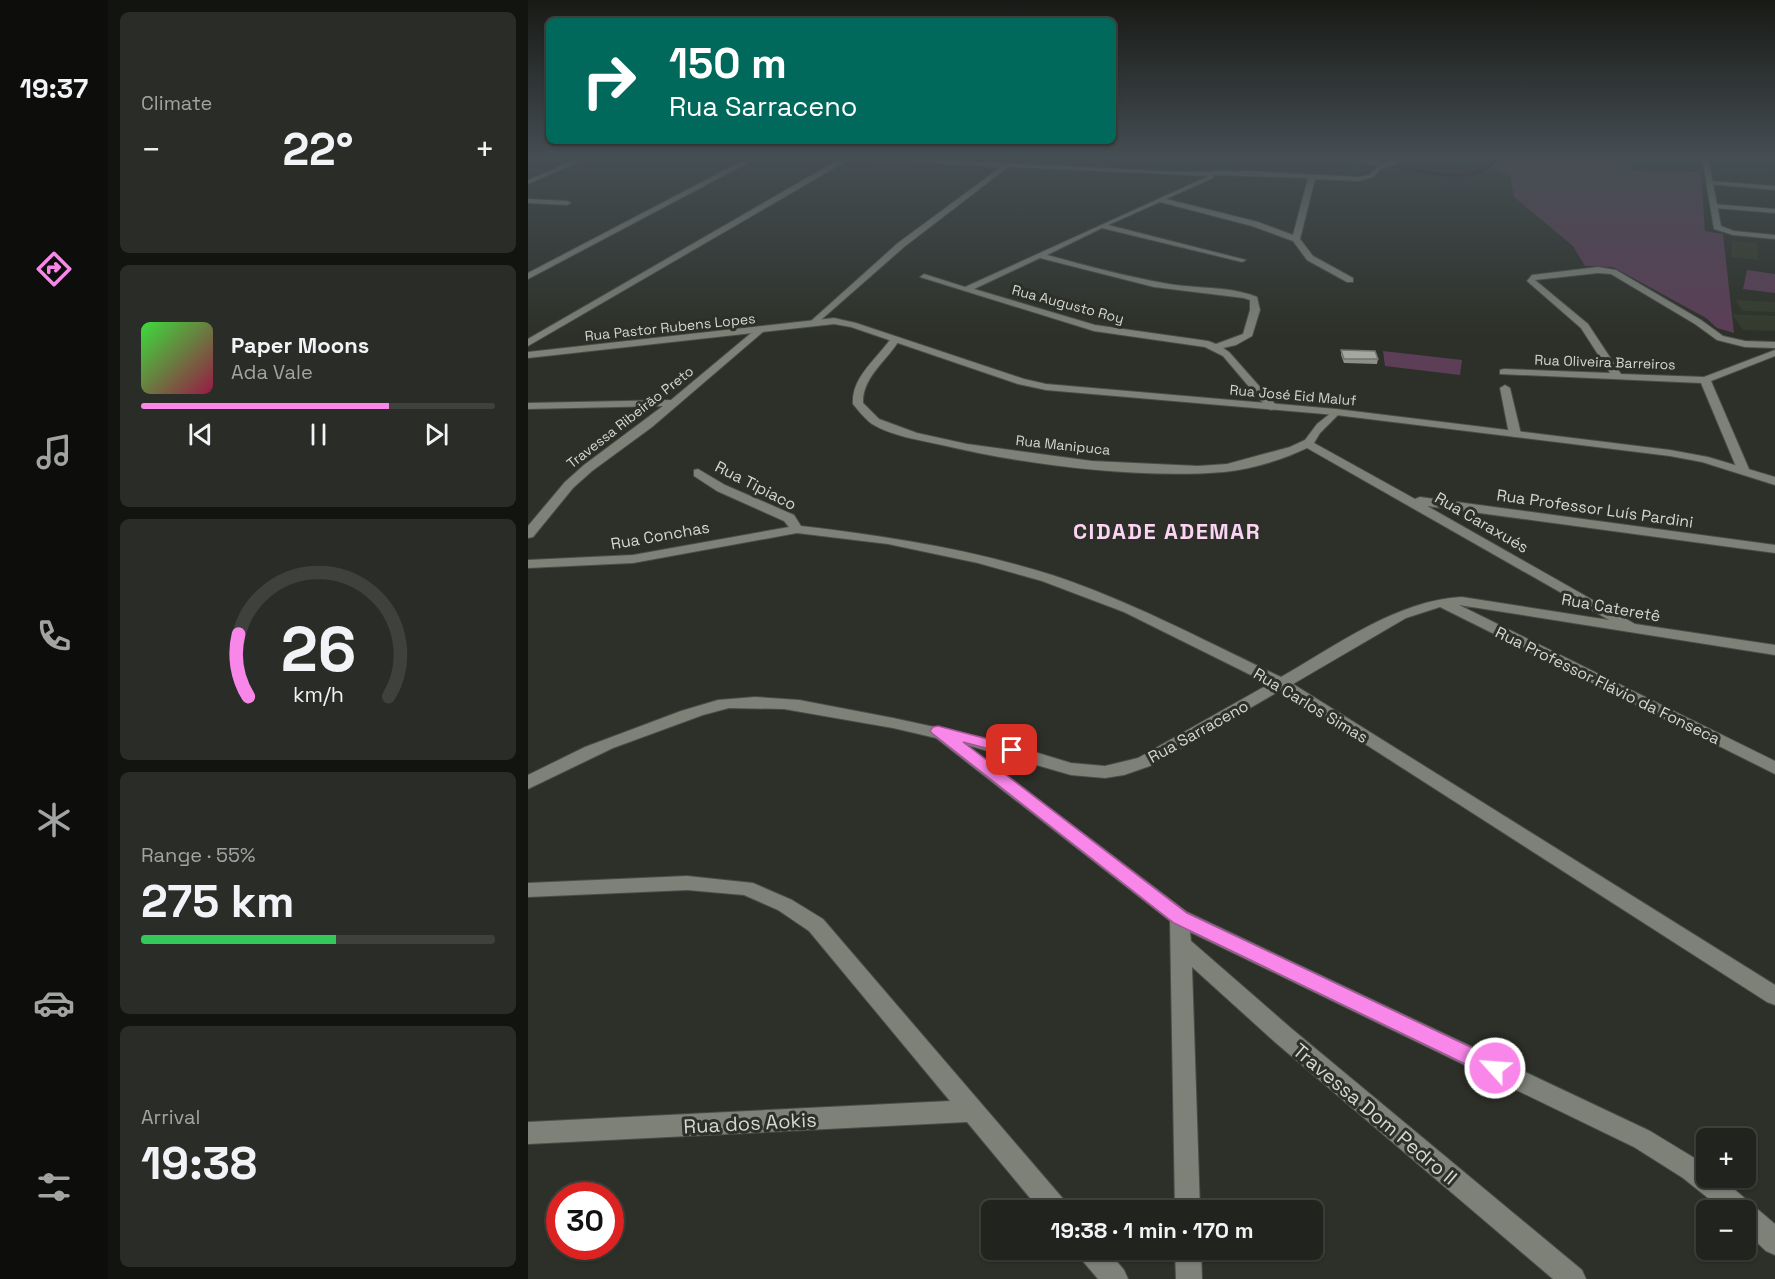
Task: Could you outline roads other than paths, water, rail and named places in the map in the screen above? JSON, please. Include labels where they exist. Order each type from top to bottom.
[{"type":"street","points":[[528,276],[639,217]]},
{"type":"street","points":[[528,343],[745,217]]},
{"type":"street","points":[[814,323],[901,245],[939,217]]},
{"type":"street","points":[[967,289],[1122,217]]},
{"type":"street","points":[[1226,217],[1255,224],[1296,239],[1310,258],[1350,280]]},
{"type":"street","points":[[1296,239],[1302,217]]},
{"type":"street","points":[[1716,217],[1717,227],[1722,230],[1775,237]]},
{"type":"street","points":[[1101,226],[1242,260]]},
{"type":"street","points":[[1039,255],[1143,282],[1254,299],[1255,310],[1246,336],[1233,343],[1212,346]]},
{"type":"street","points":[[528,263],[550,264]]},
{"type":"street","points":[[1617,376],[1585,326],[1531,281],[1532,278],[1598,270],[1613,272],[1720,338],[1745,344],[1775,345]]},
{"type":"street","name":"Rua Augusto Roy","points":[[924,277],[1094,328],[1212,346]]},
{"type":"street","name":"Rua Pastor Rubens Lopes","points":[[528,356],[814,323]]},
{"type":"street","name":"Rua José Eid Maluf","points":[[814,323],[845,323],[1022,382],[1046,387],[1336,412],[1670,453],[1743,469],[1775,481]]},
{"type":"street","name":"Travessa Ribeirão Preto","points":[[528,534],[569,485],[674,403],[759,331]]},
{"type":"street","name":"Rua Manipuca","points":[[894,339],[891,347],[862,384],[857,398],[858,406],[863,414],[894,430],[931,440],[981,451],[1034,458],[1197,471],[1258,461],[1308,444]]},
{"type":"street","points":[[1212,346],[1226,354],[1272,407]]},
{"type":"street","points":[[1743,469],[1705,380],[1775,353]]},
{"type":"street","name":"Rua Oliveira Barreiros","points":[[1504,372],[1705,380]]},
{"type":"street","points":[[1505,388],[1515,434]]},
{"type":"street","points":[[528,406],[674,403]]},
{"type":"street","points":[[1308,444],[1316,431],[1336,412]]},
{"type":"street","name":"Rua Caraxués","points":[[1308,444],[1412,500],[1639,631]]},
{"type":"street","name":"Rua Tipiaco","points":[[698,473],[721,488],[789,518],[797,529]]},
{"type":"street","name":"Rua Professor Luís Pardini","points":[[1412,500],[1775,549]]},
{"type":"street","name":"Rua Conchas","points":[[528,564],[633,559],[797,529]]},
{"type":"street","name":"Rua Carlos Simas","points":[[797,529],[888,540],[980,559],[1047,578],[1129,609],[1282,684],[1775,996]]},
{"type":"street","name":"Rua Cateretê","points":[[1441,602],[1486,604],[1639,631],[1775,650]]},
{"type":"street","name":"Rua Sarraceno","points":[[528,783],[542,774],[609,743],[697,711],[737,702],[783,702],[938,731],[1012,750],[1076,770],[1104,774],[1127,769],[1144,762],[1401,615],[1441,602]]},
{"type":"street","name":"Rua Professor Flávio da Fonseca","points":[[1441,602],[1775,768]]},
{"type":"street","points":[[938,731],[1180,918],[1642,1139],[1692,1170],[1730,1200]]},
{"type":"street","points":[[528,890],[687,883],[746,888],[785,905],[816,925],[1048,1200]]},
{"type":"street","points":[[1180,918],[1187,1200]]},
{"type":"street","name":"Travessa Dom Pedro II","points":[[1181,945],[1284,1036],[1573,1279]]},
{"type":"street","name":"Rua dos Aokis","points":[[528,1133],[972,1111]]},
{"type":"street","points":[[1756,1224],[1775,1242]]},
{"type":"street","points":[[1099,1260],[1115,1279]]},
{"type":"street","points":[[1188,1260],[1189,1279]]},
{"type":"district","name":"CIDADE ADEMAR","points":[[1167,531]]}]
